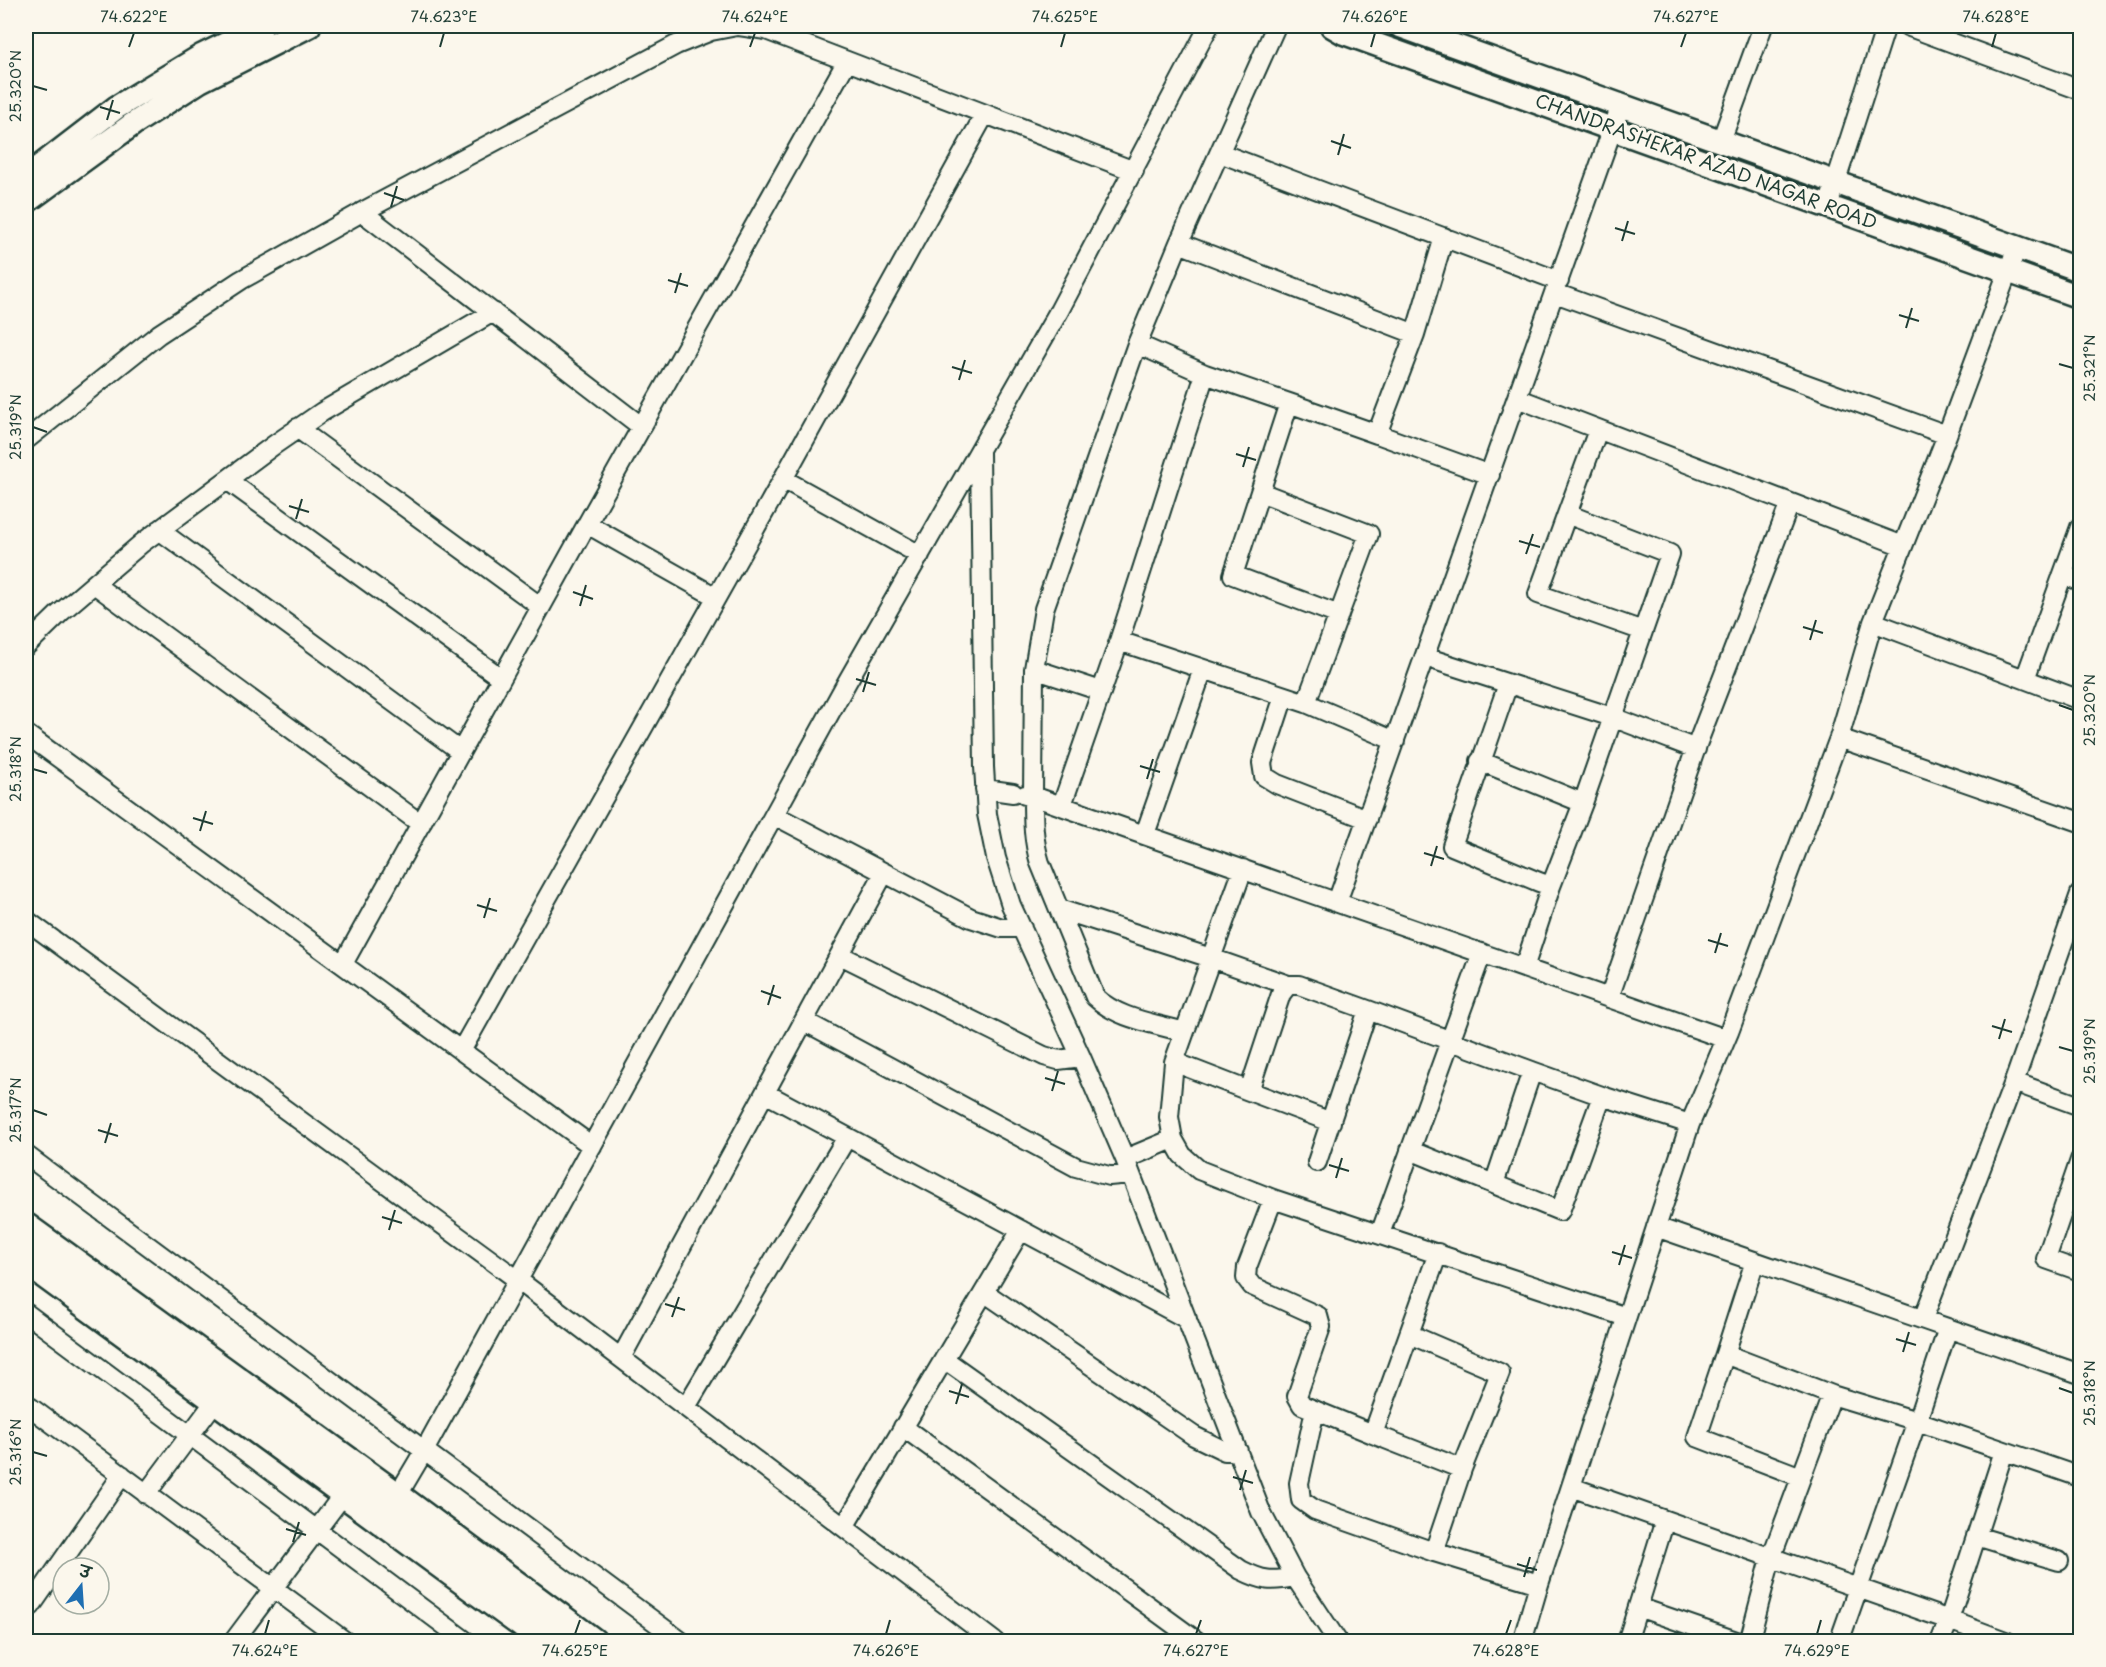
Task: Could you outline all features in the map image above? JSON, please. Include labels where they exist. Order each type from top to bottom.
[{"type":"main road","points":[[26,1228],[127,1303],[390,1508],[548,1641]]},
{"type":"main road","points":[[26,1260],[345,1492],[390,1508],[592,1641]]},
{"type":"street","points":[[26,177],[117,107],[203,55],[262,31],[309,26]]},
{"type":"street","points":[[26,440],[159,334],[241,280],[362,212],[676,45],[711,31],[738,26],[766,30],[1134,171]]},
{"type":"street","points":[[390,1508],[774,815],[1059,311],[1209,26]]},
{"type":"street","points":[[1184,1032],[1117,1013],[1095,997],[1035,845],[1024,794],[1034,669],[1044,609],[1137,344],[1179,243],[1276,26]]},
{"type":"street","name":"CHANDRASHEKAR AZAD NAGAR ROAD","points":[[1332,26],[1344,33],[2080,297]]},
{"type":"street","name":"CHANDRASHEKAR AZAD NAGAR ROAD","points":[[1400,26],[2080,270]]},
{"type":"street","points":[[1721,141],[1763,26]]},
{"type":"street","points":[[1828,206],[1886,26]]},
{"type":"street","points":[[1907,26],[2080,90]]},
{"type":"street","points":[[26,202],[133,124],[200,81],[262,31]]},
{"type":"street","points":[[343,964],[847,61]]},
{"type":"street","points":[[1337,902],[1621,105]]},
{"type":"street","points":[[460,1051],[783,479],[985,114]]},
{"type":"street","points":[[1220,153],[1444,237],[1557,287],[1947,435]]},
{"type":"street","points":[[362,212],[642,427]]},
{"type":"street","points":[[1377,434],[1415,334],[1444,237]]},
{"type":"street","points":[[1179,243],[1415,334]]},
{"type":"street","points":[[1522,1641],[1690,1124],[1726,1039],[1839,738],[1874,622],[2017,247]]},
{"type":"street","points":[[26,646],[94,584],[159,530],[297,428],[493,312]]},
{"type":"street","points":[[1137,344],[1205,374],[1490,475]]},
{"type":"street","points":[[1062,805],[1119,641],[1205,374]]},
{"type":"street","points":[[1517,398],[1903,546]]},
{"type":"street","points":[[1289,403],[1233,575],[1339,615]]},
{"type":"street","points":[[297,428],[541,607]]},
{"type":"street","points":[[1598,430],[1538,594],[1643,631]]},
{"type":"street","points":[[980,451],[985,789],[987,814],[996,858],[1011,905],[1081,1057],[1128,1167],[1261,1512],[1295,1577],[1338,1641]]},
{"type":"street","points":[[783,479],[920,555]]},
{"type":"street","points":[[227,480],[501,678]]},
{"type":"street","points":[[1260,492],[1369,534],[1306,703]]},
{"type":"street","points":[[1609,998],[1696,749],[1790,503]]},
{"type":"street","points":[[1524,968],[1551,886],[1583,803],[1670,554],[1567,514]]},
{"type":"street","points":[[587,524],[716,597]]},
{"type":"street","points":[[2025,679],[2080,528]]},
{"type":"street","points":[[159,530],[460,752]]},
{"type":"street","points":[[2063,575],[2080,581]]},
{"type":"street","points":[[94,584],[421,824]]},
{"type":"street","points":[[1874,622],[2080,700]]},
{"type":"street","points":[[1119,641],[1306,703],[1395,741]]},
{"type":"street","points":[[1425,657],[1612,717],[1696,749]]},
{"type":"street","points":[[1034,669],[1101,691]]},
{"type":"street","points":[[1144,834],[1203,669]]},
{"type":"street","points":[[1508,684],[1452,846],[1551,886]]},
{"type":"street","points":[[1284,696],[1262,763],[1264,776],[1277,784],[1367,819]]},
{"type":"street","points":[[26,734],[591,1146]]},
{"type":"street","points":[[1839,738],[2080,822]]},
{"type":"street","points":[[1480,761],[1583,803]]},
{"type":"street","points":[[985,789],[1024,794],[1062,805],[1726,1039]]},
{"type":"street","points":[[774,815],[985,924],[1002,928],[1022,928]]},
{"type":"street","points":[[1243,869],[1174,1062],[1168,1141],[1199,1170],[1273,1199],[1626,1317]]},
{"type":"street","points":[[621,1358],[884,873]]},
{"type":"street","points":[[1923,1319],[2014,1082],[2080,894]]},
{"type":"street","points":[[1059,909],[1288,985],[1299,985],[1602,1096],[1690,1124]]},
{"type":"street","points":[[26,920],[518,1280],[995,1641]]},
{"type":"street","points":[[1380,1234],[1482,953]]},
{"type":"street","points":[[840,955],[1044,1056],[1058,1060],[1081,1057]]},
{"type":"street","points":[[1250,1091],[1281,994],[1288,985]]},
{"type":"street","points":[[1317,1162],[1368,1010]]},
{"type":"street","points":[[804,1021],[1077,1167],[1108,1176],[1128,1167],[1144,1151],[1168,1141]]},
{"type":"street","points":[[1174,1062],[1331,1122]]},
{"type":"street","points":[[1494,1184],[1532,1071]]},
{"type":"street","points":[[2014,1082],[2080,1106]]},
{"type":"street","points":[[765,1093],[1186,1319]]},
{"type":"street","points":[[1410,1150],[1560,1211],[1602,1096]]},
{"type":"street","points":[[686,1407],[847,1137]]},
{"type":"street","points":[[26,1155],[682,1641]]},
{"type":"street","points":[[2080,1160],[2074,1202],[2046,1259],[2080,1270]]},
{"type":"street","points":[[1273,1199],[1247,1267],[1246,1278],[1252,1286],[1318,1316],[1321,1327],[1297,1396],[1302,1405],[1462,1469]]},
{"type":"street","points":[[1656,1227],[2080,1374]]},
{"type":"street","points":[[844,1527],[1021,1230]]},
{"type":"street","points":[[1373,1434],[1438,1253]]},
{"type":"street","points":[[1755,1261],[1697,1437],[1801,1477]]},
{"type":"street","points":[[984,1292],[1194,1436],[1225,1450],[1238,1451]]},
{"type":"street","points":[[26,1313],[467,1641]]},
{"type":"street","points":[[1839,1641],[1948,1328]]},
{"type":"street","points":[[1409,1334],[1500,1373],[1462,1469],[1434,1552]]},
{"type":"street","points":[[1725,1354],[1832,1395],[1917,1421],[2080,1477]]},
{"type":"street","points":[[944,1359],[1241,1570],[1260,1580],[1275,1581],[1295,1577]]},
{"type":"street","points":[[1749,1641],[1771,1558],[1832,1395]]},
{"type":"street","points":[[146,1494],[216,1400]]},
{"type":"street","points":[[26,1404],[345,1641]]},
{"type":"street","points":[[1315,1410],[1299,1483],[1301,1500],[1315,1510],[1434,1552],[1539,1584]]},
{"type":"street","points":[[903,1427],[1198,1641]]},
{"type":"street","points":[[1940,1641],[1949,1620],[2004,1451]]},
{"type":"street","points":[[26,1610],[122,1475]]},
{"type":"street","points":[[1571,1487],[2008,1641]]},
{"type":"street","points":[[233,1641],[345,1492]]},
{"type":"street","points":[[1627,1641],[1665,1520]]},
{"type":"street","points":[[1976,1536],[2059,1561]]},
{"type":"street","points":[[1638,1607],[1739,1641]]}]
